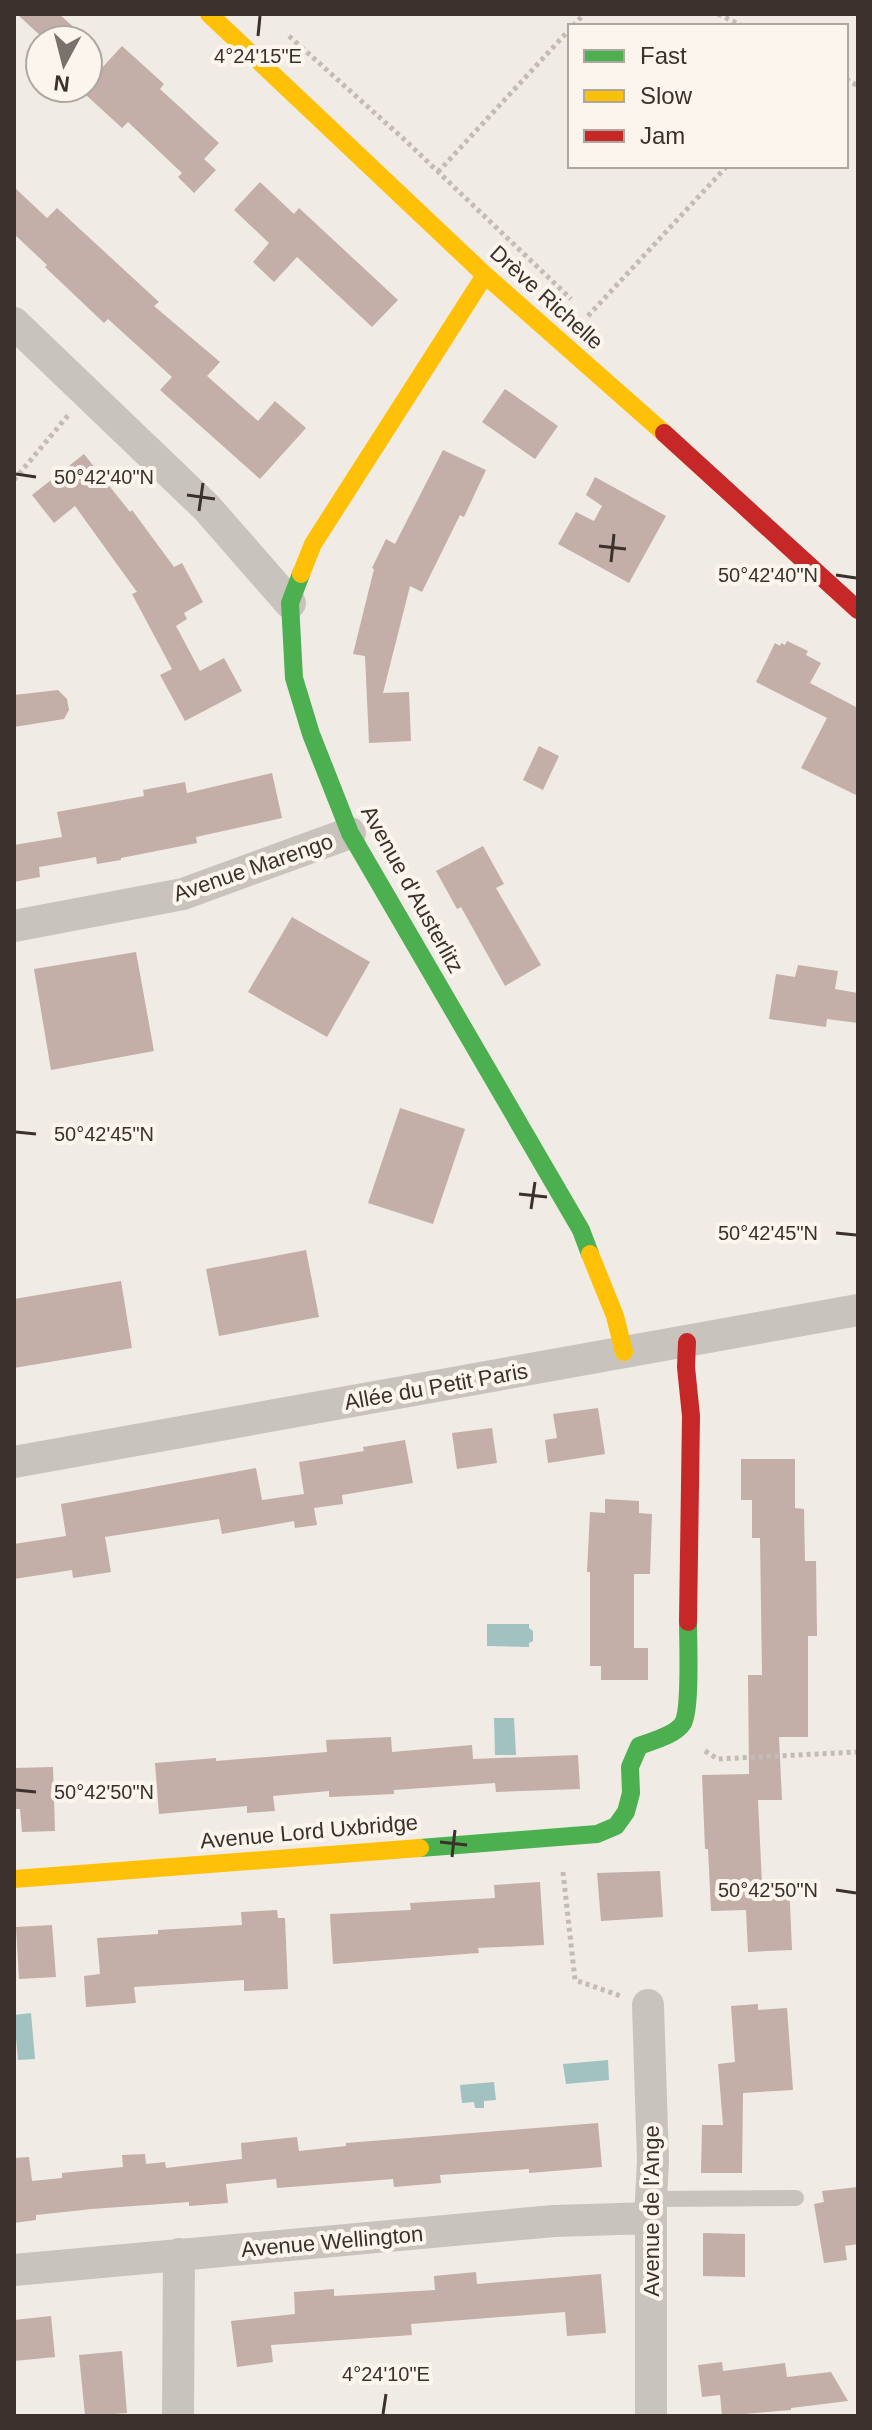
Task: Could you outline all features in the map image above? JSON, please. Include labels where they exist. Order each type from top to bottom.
[{"type":"street","name":"Drève Richelle","points":[[209,14],[485,275],[713,476],[858,610]]},
{"type":"street","name":"Avenue d'Austerlitz","points":[[485,275],[313,544],[290,603],[294,678],[311,734],[350,833],[581,1230],[615,1316],[624,1352]]},
{"type":"street","points":[[14,323],[207,508],[290,603]]},
{"type":"street","name":"Avenue Marengo","points":[[14,926],[183,894],[350,833]]},
{"type":"street","name":"Allée du Petit Paris","points":[[14,1462],[858,1310]]},
{"type":"street","points":[[674,1731],[684,1722],[687,1703],[691,1416],[687,1342]]},
{"type":"street","name":"Avenue Lord Uxbridge","points":[[14,1879],[597,1834],[616,1826],[626,1812],[631,1793],[630,1767],[639,1746],[674,1731]]},
{"type":"street","name":"Avenue de l'Ange","points":[[648,2005],[653,2161],[651,2416]]},
{"type":"street","name":"Avenue Wellington","points":[[14,2270],[554,2221],[651,2208]]},
{"type":"street","points":[[178,2416],[179,2254]]},
{"type":"lane","points":[[651,2208],[796,2198]]},
{"type":"path","points":[[718,14],[739,24]]},
{"type":"path","points":[[438,172],[568,31]]},
{"type":"path","points":[[288,35],[438,172],[588,316],[725,168]]},
{"type":"path","points":[[14,480],[87,393]]},
{"type":"path","points":[[674,1731],[718,1759],[858,1752]]},
{"type":"path","points":[[559,1836],[575,1980],[648,2005]]},
{"type":"water","points":[[487,1624],[529,1624],[533,1641],[529,1647],[487,1646]]},
{"type":"water","points":[[494,1718],[514,1718],[516,1755],[495,1755]]},
{"type":"water","points":[[31,2013],[35,2059],[18,2060],[14,2015]]},
{"type":"water","points":[[608,2060],[609,2080],[566,2084],[563,2064]]},
{"type":"water","points":[[494,2082],[496,2100],[484,2101],[484,2108],[475,2108],[474,2102],[462,2103],[460,2085]]},
{"type":"building","points":[[17,14],[59,14],[70,24],[28,24]]},
{"type":"building","points":[[122,46],[164,84],[160,89],[219,143],[204,159],[216,170],[194,193],[178,177],[182,173],[128,122],[122,128],[96,104],[104,104],[104,66]]},
{"type":"building","points":[[260,182],[294,214],[299,208],[398,300],[372,327],[297,257],[274,282],[253,262],[269,243],[234,210]]},
{"type":"building","points":[[14,187],[47,218],[57,208],[159,302],[154,306],[220,362],[207,376],[258,421],[275,401],[306,428],[260,479],[160,390],[172,377],[108,319],[104,323],[14,234]]},
{"type":"building","points":[[505,389],[558,426],[535,459],[482,422]]},
{"type":"building","points":[[443,450],[486,470],[422,592],[410,586],[383,693],[409,692],[411,741],[369,743],[365,656],[353,654],[372,568],[386,539],[395,544]]},
{"type":"building","points":[[84,454],[130,512],[132,510],[174,567],[182,563],[203,602],[184,613],[187,619],[176,626],[200,671],[224,658],[242,691],[185,721],[160,675],[172,669],[132,594],[137,592],[75,506],[54,523],[32,495]]},
{"type":"building","points":[[595,477],[666,516],[629,583],[558,544],[576,512],[594,521],[602,506],[586,495]]},
{"type":"building","points":[[787,641],[808,651],[806,655],[821,663],[810,683],[858,708],[858,796],[801,768],[827,718],[756,682],[775,643],[780,646]]},
{"type":"building","points":[[58,690],[67,699],[69,710],[64,719],[14,727],[14,695]]},
{"type":"building","points":[[539,746],[559,756],[543,790],[523,780]]},
{"type":"building","points":[[272,773],[282,818],[196,837],[197,843],[121,860],[97,864],[96,857],[39,867],[40,877],[14,882],[14,845],[62,837],[57,812],[144,796],[143,790],[185,782],[187,793]]},
{"type":"building","points":[[483,846],[504,884],[496,888],[541,965],[505,986],[461,907],[457,909],[436,871]]},
{"type":"building","points":[[292,917],[370,962],[327,1037],[248,992]]},
{"type":"building","points":[[136,952],[154,1051],[51,1070],[34,969]]},
{"type":"building","points":[[798,965],[838,971],[835,989],[858,993],[858,1023],[827,1019],[826,1027],[769,1019],[776,974],[795,977]]},
{"type":"building","points":[[400,1108],[465,1129],[433,1224],[368,1203]]},
{"type":"building","points":[[306,1250],[319,1317],[219,1336],[206,1269]]},
{"type":"building","points":[[121,1281],[132,1348],[14,1368],[14,1299]]},
{"type":"building","points":[[598,1408],[605,1454],[548,1463],[545,1440],[557,1438],[553,1414]]},
{"type":"building","points":[[492,1428],[497,1463],[457,1469],[452,1433]]},
{"type":"building","points":[[405,1440],[413,1483],[342,1495],[343,1504],[314,1508],[317,1525],[295,1528],[294,1521],[222,1534],[219,1519],[105,1537],[111,1572],[73,1578],[72,1570],[14,1579],[14,1544],[66,1536],[61,1504],[256,1468],[262,1500],[304,1494],[299,1462],[364,1451],[363,1447]]},
{"type":"building","points":[[741,1459],[795,1459],[795,1508],[804,1509],[805,1561],[816,1561],[817,1636],[808,1636],[808,1737],[779,1737],[782,1800],[758,1800],[762,1884],[789,1882],[792,1950],[748,1952],[746,1910],[711,1911],[702,1775],[749,1774],[748,1675],[762,1675],[760,1538],[752,1538],[752,1500],[741,1500]]},
{"type":"building","points":[[605,1499],[639,1501],[639,1513],[652,1514],[650,1574],[634,1574],[634,1648],[648,1648],[648,1680],[601,1680],[601,1666],[590,1666],[590,1572],[587,1572],[590,1512],[605,1513]]},
{"type":"building","points":[[391,1737],[392,1752],[472,1745],[473,1759],[578,1755],[580,1789],[496,1792],[495,1783],[394,1790],[394,1794],[329,1797],[329,1791],[273,1796],[275,1811],[247,1813],[247,1806],[159,1814],[155,1763],[327,1752],[326,1740]]},
{"type":"building","points":[[53,1767],[55,1831],[22,1832],[20,1809],[14,1809],[14,1768]]},
{"type":"building","points":[[660,1871],[663,1917],[601,1921],[597,1873]]},
{"type":"building","points":[[540,1882],[544,1945],[478,1948],[479,1953],[333,1964],[330,1914],[411,1910],[410,1903],[495,1898],[494,1885]]},
{"type":"building","points":[[277,1910],[278,1918],[285,1918],[288,1989],[244,1991],[244,1980],[134,1987],[136,2003],[86,2007],[84,1976],[100,1974],[97,1938],[158,1934],[158,1930],[242,1925],[241,1912]]},
{"type":"building","points":[[52,1925],[56,1977],[19,1979],[16,1927]]},
{"type":"building","points":[[758,2004],[758,2010],[787,2008],[793,2090],[743,2093],[742,2173],[701,2173],[702,2125],[723,2125],[718,2064],[735,2062],[731,2006]]},
{"type":"building","points":[[598,2123],[602,2167],[440,2175],[441,2183],[394,2187],[393,2179],[277,2188],[276,2179],[226,2184],[228,2203],[189,2206],[189,2202],[92,2209],[36,2215],[36,2220],[14,2223],[14,2158],[29,2157],[32,2181],[62,2178],[62,2173],[123,2167],[122,2155],[145,2154],[146,2164],[165,2162],[166,2168],[242,2159],[241,2143],[297,2137],[299,2151],[346,2146],[346,2143]]},
{"type":"building","points":[[858,2187],[858,2244],[845,2246],[847,2260],[824,2263],[814,2204],[824,2202],[822,2191]]},
{"type":"building","points":[[703,2233],[745,2234],[745,2277],[703,2276]]},
{"type":"building","points":[[476,2272],[477,2284],[601,2274],[606,2333],[567,2336],[565,2312],[411,2324],[412,2335],[271,2345],[273,2362],[237,2367],[231,2321],[295,2314],[294,2292],[334,2289],[334,2296],[435,2290],[434,2276]]},
{"type":"building","points":[[51,2316],[55,2357],[14,2361],[14,2320]]},
{"type":"building","points":[[122,2351],[127,2413],[85,2416],[79,2355]]},
{"type":"building","points":[[722,2362],[723,2371],[785,2363],[787,2377],[831,2372],[848,2401],[722,2416],[720,2395],[702,2397],[698,2365]]},
{"type":"traffic: fast","points":[[301,574],[290,603],[294,678],[311,734],[350,833],[581,1230],[590,1254]]},
{"type":"traffic: fast","points":[[420,1848],[597,1834],[616,1826],[626,1812],[631,1793],[630,1767],[639,1746],[680,1727],[686,1715],[688,1622]]},
{"type":"traffic: slow","points":[[209,14],[485,275],[664,433]]},
{"type":"traffic: slow","points":[[301,574],[313,544],[485,275]]},
{"type":"traffic: slow","points":[[590,1254],[615,1316],[624,1352]]},
{"type":"traffic: slow","points":[[14,1879],[420,1848]]},
{"type":"traffic: jam","points":[[664,433],[858,610]]},
{"type":"traffic: jam","points":[[687,1342],[691,1416],[688,1622]]}]
